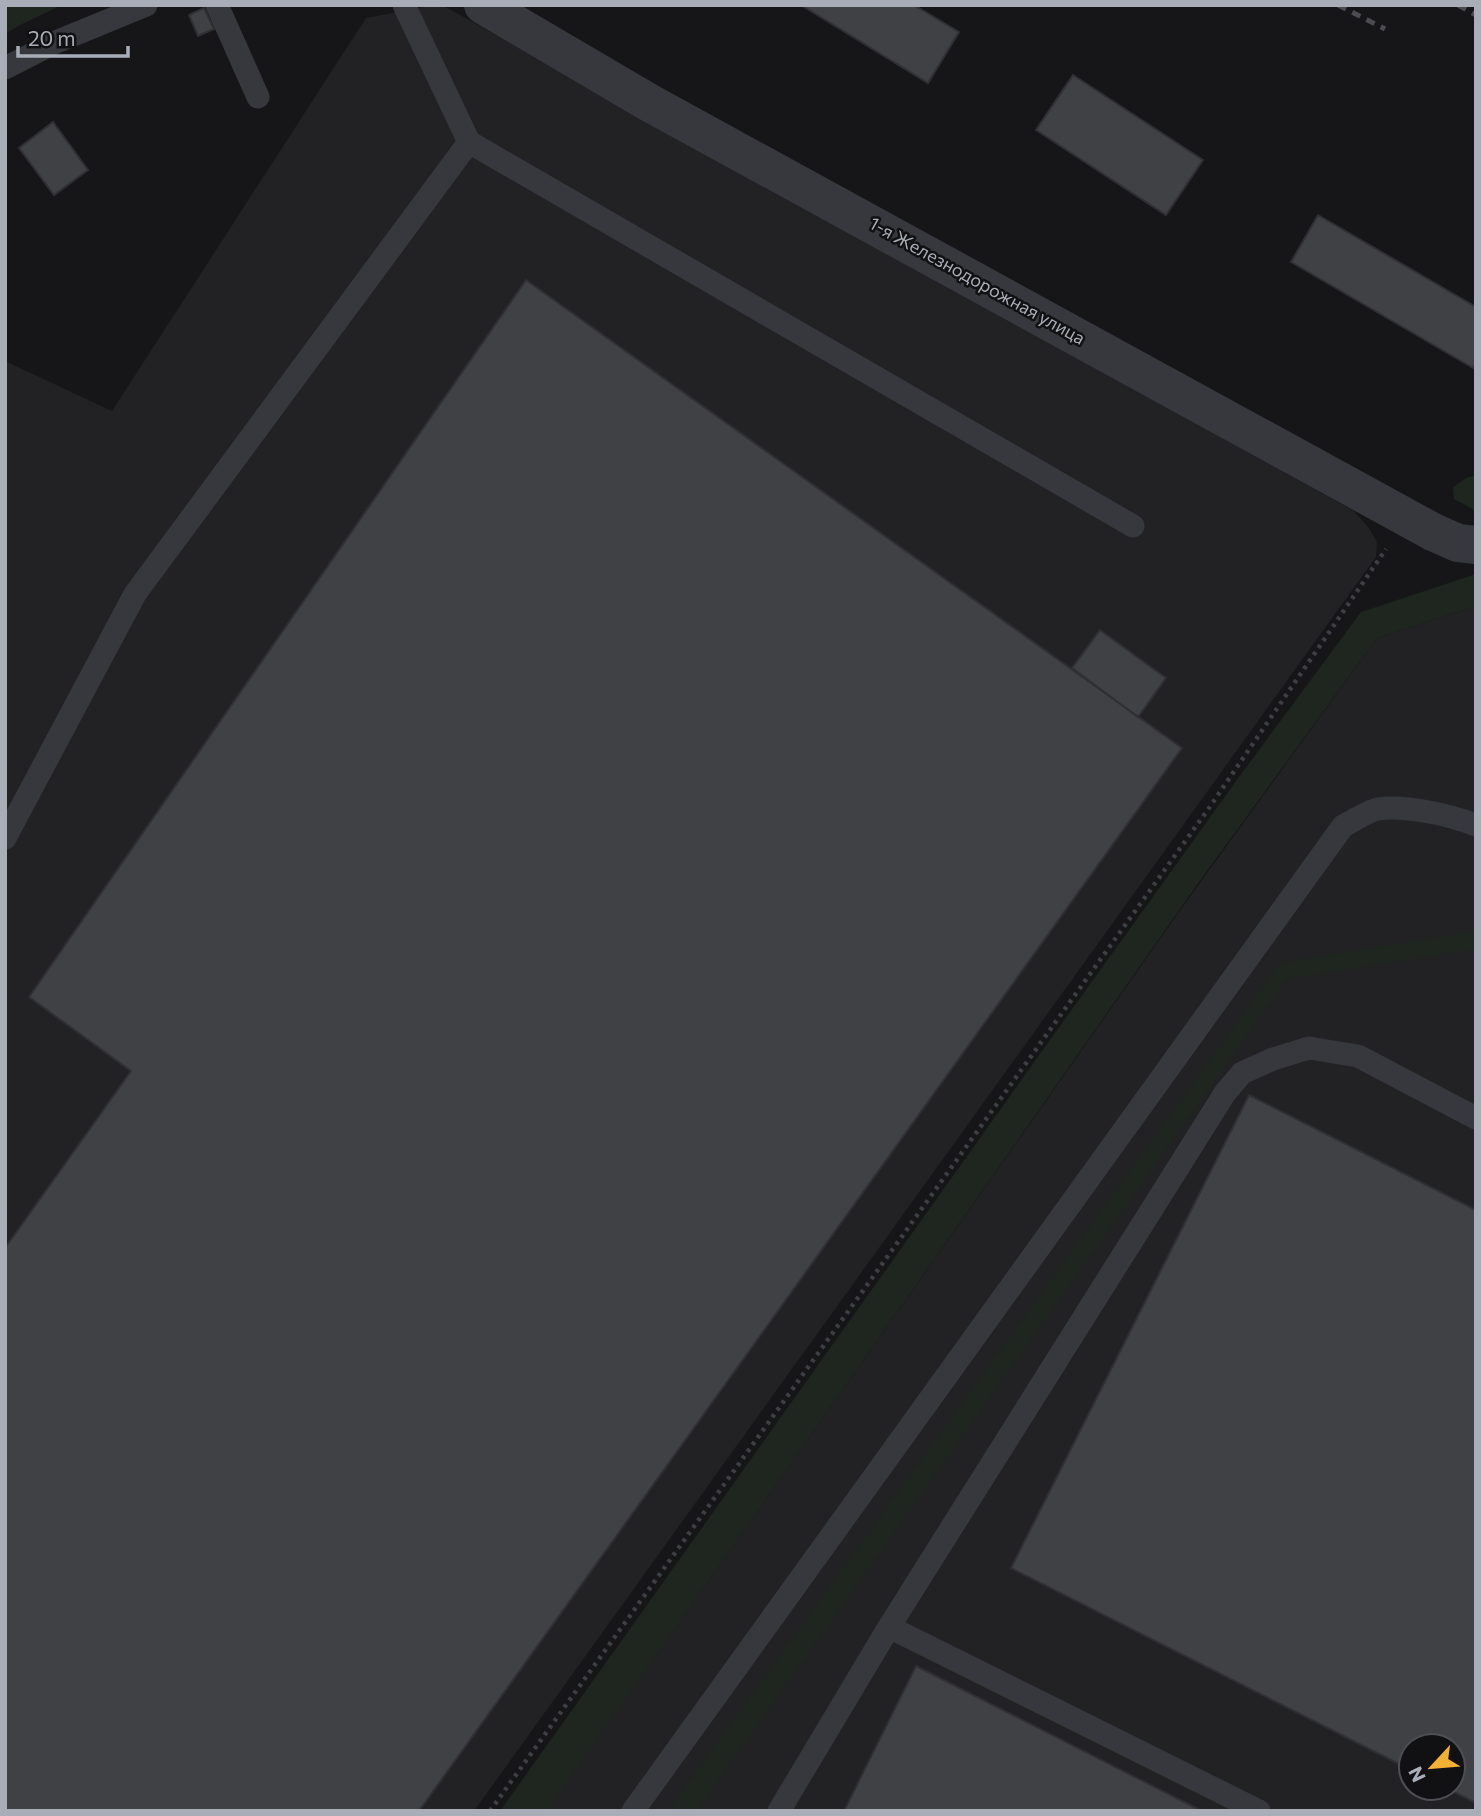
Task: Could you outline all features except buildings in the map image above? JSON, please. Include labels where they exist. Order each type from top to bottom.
[{"type":"street","name":"1-я Железнодорожная улица","points":[[483,5],[648,102],[1433,532],[1458,543],[1476,545]]},
{"type":"lane","points":[[5,68],[56,42],[146,5]]},
{"type":"lane","points":[[217,5],[258,97]]},
{"type":"lane","points":[[404,5],[469,142],[1133,526]]},
{"type":"lane","points":[[5,838],[135,594],[469,142]]},
{"type":"lane","points":[[633,1811],[1343,826],[1377,810],[1413,810],[1461,819],[1476,825]]},
{"type":"lane","points":[[779,1811],[890,1627],[1225,1093],[1242,1073],[1273,1059],[1309,1048],[1358,1056],[1476,1118]]},
{"type":"lane","points":[[890,1627],[1259,1811]]},
{"type":"path","points":[[490,1811],[1217,797],[1393,538]]},
{"type":"shaded area","points":[[5,5],[62,5],[5,34]]},
{"type":"shaded area","points":[[442,5],[1354,511],[1377,542],[1376,557],[474,1811],[5,1811],[5,361],[112,411],[366,18]]},
{"type":"shaded area","points":[[1476,476],[1476,511],[1454,499],[1453,487],[1468,477]]},
{"type":"shaded area","points":[[1476,574],[1476,606],[1377,638],[1199,882],[547,1811],[500,1811],[1042,1051],[1361,612]]},
{"type":"shaded area","points":[[1476,606],[1476,1811],[546,1811],[1181,909],[1377,638]]},
{"type":"shaded area","points":[[1476,931],[1476,949],[1287,979],[697,1811],[668,1811],[1280,963]]},
{"type":"railway","points":[[1338,5],[1385,29]]},
{"type":"railway","points":[[1458,5],[1476,15]]}]
